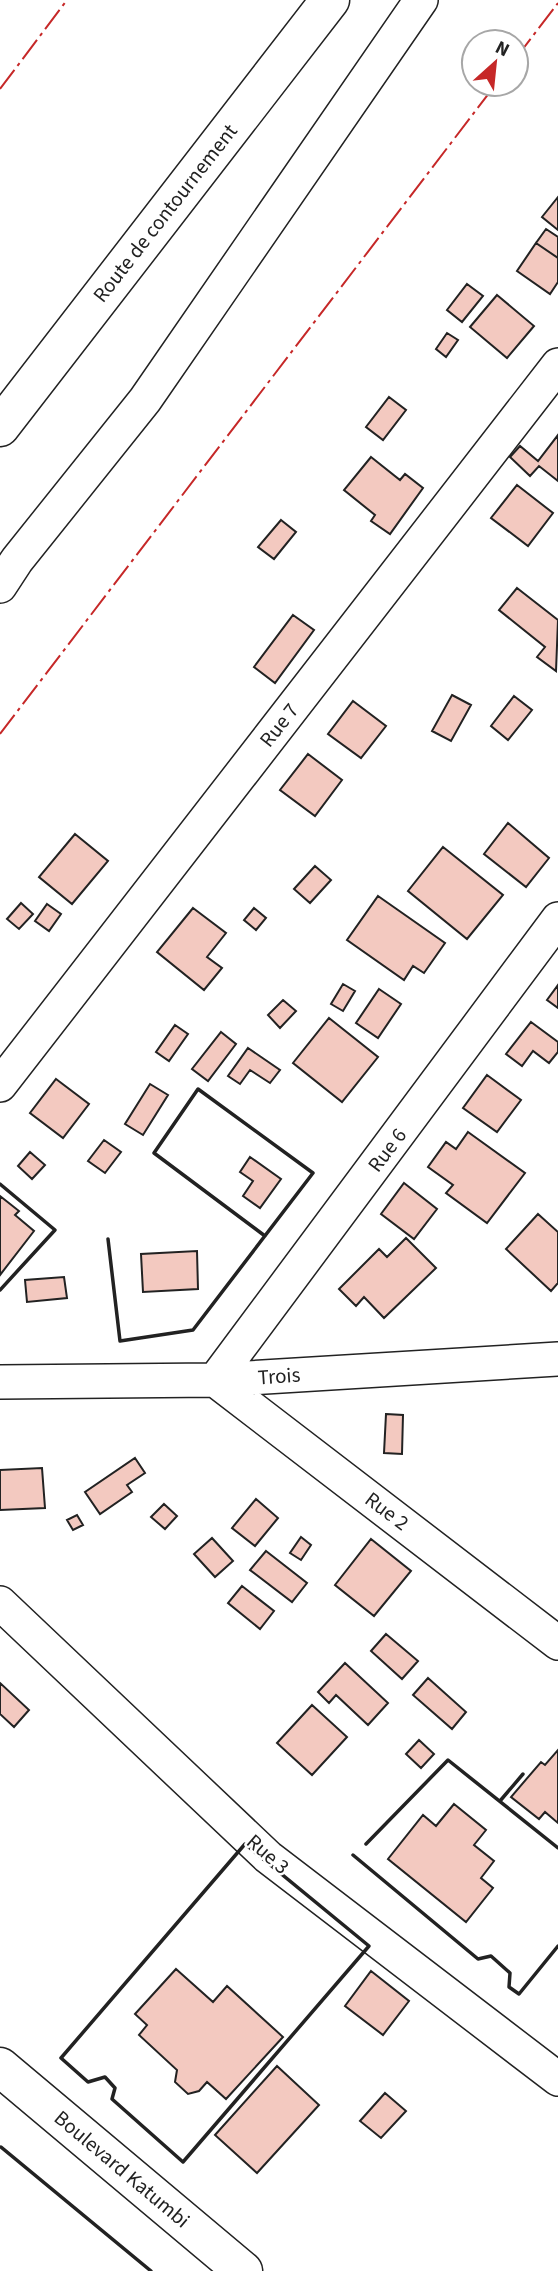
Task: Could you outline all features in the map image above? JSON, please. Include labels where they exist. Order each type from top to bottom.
[{"type":"street","name":"Route de contournement","points":[[0,427],[330,0]]},
{"type":"street","points":[[0,586],[17,560],[145,400],[421,0]]},
{"type":"street","name":"Rue 7","points":[[0,1085],[558,365]]},
{"type":"street","name":"Rue 6","points":[[215,1380],[558,919]]},
{"type":"street","name":"Trois","points":[[0,1382],[215,1380],[558,1359]]},
{"type":"street","name":"Rue 2","points":[[215,1380],[558,1643]]},
{"type":"street","name":"Rue 3","points":[[0,1603],[268,1857],[558,2079]]},
{"type":"street","name":"Boulevard Katumbi","points":[[0,2067],[243,2271]]},
{"type":"building","points":[[558,197],[558,230],[542,217]]},
{"type":"building","points":[[546,229],[558,237],[558,258],[536,243]]},
{"type":"building","points":[[536,243],[558,258],[558,282],[550,294],[517,271]]},
{"type":"building","points":[[467,284],[483,296],[462,322],[447,310]]},
{"type":"building","points":[[497,295],[534,326],[507,358],[470,327]]},
{"type":"building","points":[[447,333],[458,340],[446,357],[436,349]]},
{"type":"building","points":[[389,397],[406,410],[383,440],[366,427]]},
{"type":"building","points":[[558,435],[558,481],[539,466],[530,476],[510,457],[520,446],[538,461]]},
{"type":"building","points":[[371,457],[400,480],[405,474],[423,488],[390,534],[371,521],[375,515],[344,490]]},
{"type":"building","points":[[517,485],[553,513],[528,546],[491,518]]},
{"type":"building","points":[[281,520],[296,532],[274,559],[258,547]]},
{"type":"building","points":[[517,588],[558,620],[556,671],[537,657],[545,647],[499,610]]},
{"type":"building","points":[[293,615],[314,630],[275,683],[254,667]]},
{"type":"building","points":[[452,695],[471,705],[451,741],[432,731]]},
{"type":"building","points":[[514,696],[532,710],[508,740],[491,726]]},
{"type":"building","points":[[353,701],[386,726],[361,758],[328,734]]},
{"type":"building","points":[[308,754],[342,780],[315,816],[280,790]]},
{"type":"building","points":[[508,823],[549,858],[526,887],[484,854]]},
{"type":"building","points":[[75,834],[108,861],[72,904],[39,877]]},
{"type":"building","points":[[443,847],[503,895],[467,939],[408,891]]},
{"type":"building","points":[[315,866],[331,880],[310,903],[294,889]]},
{"type":"building","points":[[378,896],[445,943],[424,973],[413,966],[404,980],[347,940]]},
{"type":"building","points":[[21,903],[33,914],[19,929],[7,919]]},
{"type":"building","points":[[47,904],[61,914],[49,931],[35,921]]},
{"type":"building","points":[[193,908],[226,933],[207,957],[222,968],[204,990],[157,952]]},
{"type":"building","points":[[254,908],[266,918],[256,930],[244,920]]},
{"type":"building","points":[[343,984],[355,991],[343,1011],[331,1004]]},
{"type":"building","points":[[558,985],[558,1008],[547,1000]]},
{"type":"building","points":[[379,989],[401,1004],[378,1038],[356,1023]]},
{"type":"building","points":[[283,1000],[296,1011],[280,1028],[268,1015]]},
{"type":"building","points":[[329,1018],[378,1057],[342,1102],[293,1063]]},
{"type":"building","points":[[531,1022],[558,1042],[558,1052],[549,1063],[533,1051],[522,1066],[506,1054]]},
{"type":"building","points":[[175,1025],[188,1034],[169,1061],[156,1052]]},
{"type":"building","points":[[221,1032],[236,1044],[208,1081],[192,1069]]},
{"type":"building","points":[[248,1048],[280,1070],[270,1083],[250,1070],[240,1084],[228,1076]]},
{"type":"building","points":[[487,1075],[521,1100],[497,1132],[463,1108]]},
{"type":"building","points":[[56,1079],[89,1104],[63,1138],[30,1113]]},
{"type":"building","points":[[150,1084],[168,1095],[143,1135],[125,1124]]},
{"type":"building","points":[[468,1132],[525,1173],[487,1223],[446,1193],[453,1185],[428,1167],[446,1142],[456,1149]]},
{"type":"building","points":[[104,1140],[121,1152],[105,1173],[88,1161]]},
{"type":"building","points":[[30,1152],[45,1165],[32,1179],[18,1166]]},
{"type":"building","points":[[250,1157],[281,1179],[260,1208],[243,1196],[253,1181],[240,1172]]},
{"type":"building","points":[[404,1183],[437,1209],[414,1239],[381,1214]]},
{"type":"building","points":[[0,1196],[19,1211],[15,1215],[34,1231],[0,1275]]},
{"type":"building","points":[[538,1214],[558,1232],[558,1283],[551,1291],[506,1249]]},
{"type":"building","points":[[406,1238],[436,1268],[384,1318],[364,1297],[356,1306],[339,1289],[379,1249],[387,1257]]},
{"type":"building","points":[[197,1251],[198,1289],[143,1292],[141,1254]]},
{"type":"building","points":[[64,1277],[67,1298],[27,1302],[25,1280]]},
{"type":"building","points":[[386,1414],[403,1415],[402,1454],[384,1453]]},
{"type":"building","points":[[135,1458],[145,1473],[127,1485],[132,1492],[100,1514],[85,1492]]},
{"type":"building","points":[[42,1468],[45,1508],[0,1510],[0,1470]]},
{"type":"building","points":[[256,1499],[278,1518],[255,1546],[232,1528]]},
{"type":"building","points":[[164,1504],[177,1516],[165,1529],[151,1517]]},
{"type":"building","points":[[77,1515],[83,1525],[73,1530],[67,1520]]},
{"type":"building","points":[[301,1537],[311,1545],[301,1560],[290,1553]]},
{"type":"building","points":[[212,1538],[233,1561],[215,1577],[194,1554]]},
{"type":"building","points":[[371,1539],[411,1571],[374,1616],[335,1585]]},
{"type":"building","points":[[266,1551],[307,1583],[292,1602],[250,1570]]},
{"type":"building","points":[[242,1586],[274,1611],[260,1629],[228,1603]]},
{"type":"building","points":[[386,1634],[418,1661],[402,1679],[371,1651]]},
{"type":"building","points":[[345,1663],[388,1703],[368,1725],[336,1695],[329,1703],[318,1692]]},
{"type":"building","points":[[428,1678],[466,1712],[452,1729],[413,1695]]},
{"type":"building","points":[[0,1683],[29,1710],[14,1727],[0,1714]]},
{"type":"building","points":[[312,1705],[347,1737],[312,1775],[277,1743]]},
{"type":"building","points":[[419,1740],[434,1754],[421,1768],[406,1754]]},
{"type":"building","points":[[558,1750],[558,1823],[545,1812],[539,1819],[511,1797],[541,1762],[545,1765]]},
{"type":"building","points":[[454,1804],[486,1830],[474,1845],[494,1861],[481,1878],[493,1888],[466,1922],[388,1859],[423,1815],[436,1826]]},
{"type":"building","points":[[176,1969],[213,2002],[227,1986],[283,2037],[226,2099],[207,2082],[199,2091],[188,2094],[175,2082],[177,2070],[139,2035],[147,2025],[135,2014]]},
{"type":"building","points":[[371,1971],[409,2001],[383,2035],[345,2006]]},
{"type":"building","points":[[277,2066],[319,2105],[257,2173],[215,2135]]},
{"type":"building","points":[[385,2093],[406,2111],[381,2138],[360,2121]]},
{"type":"wall","points":[[108,1239],[120,1341],[193,1330],[313,1173],[198,1089],[154,1153],[265,1236]]},
{"type":"wall","points":[[0,1184],[55,1230],[0,1290]]},
{"type":"wall","points":[[366,1844],[448,1760],[558,1848]]},
{"type":"wall","points":[[500,1801],[523,1774]]},
{"type":"wall","points":[[245,1844],[369,1946],[183,2162],[112,2099],[115,2088],[105,2077],[88,2082],[61,2058],[245,1844]]},
{"type":"wall","points":[[353,1855],[478,1959],[491,1956],[510,1973],[509,1987],[519,1994],[558,1946]]},
{"type":"wall","points":[[1,2147],[151,2271]]},
{"type":"power","points":[[0,89],[67,0]]},
{"type":"power","points":[[530,40],[558,3]]},
{"type":"power","points":[[0,734],[485,98]]}]
